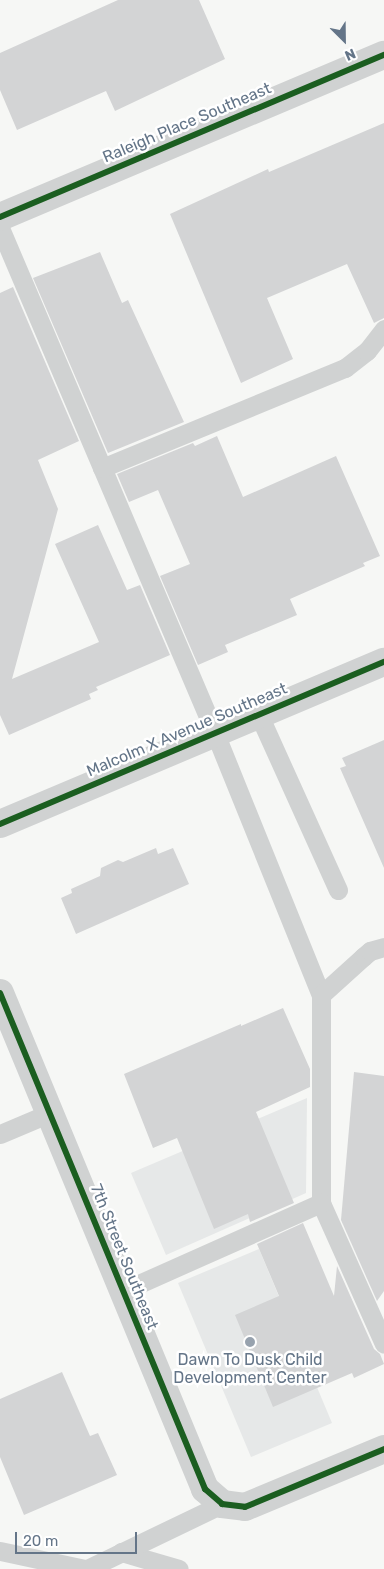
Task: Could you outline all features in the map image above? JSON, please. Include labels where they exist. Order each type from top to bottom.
[{"type":"street","name":"Raleigh Place Southeast","points":[[0,217],[384,55]]},
{"type":"street","name":"Malcolm X Avenue Southeast","points":[[0,824],[384,662]]},
{"type":"street","name":"7th Street Southeast","points":[[0,993],[205,1489],[233,1505]]},
{"type":"street","points":[[233,1505],[384,1449]]},
{"type":"lane","points":[[0,228],[215,734],[321,994],[321,1204],[384,1344]]},
{"type":"lane","points":[[102,468],[345,368],[366,351],[384,329]]},
{"type":"lane","points":[[259,715],[338,890]]},
{"type":"lane","points":[[321,994],[370,951],[384,947]]},
{"type":"lane","points":[[0,1134],[50,1113]]},
{"type":"lane","points":[[122,1291],[321,1204]]},
{"type":"lane","points":[[0,1551],[86,1569],[121,1552],[233,1505]]},
{"type":"lane","points":[[121,1552],[179,1569]]},
{"type":"shaded area","points":[[307,1098],[306,1193],[166,1255],[131,1173]]},
{"type":"shaded area","name":"Dawn To Dusk Child Development Center","points":[[259,1249],[332,1423],[251,1457],[178,1283]]},
{"type":"building","points":[[118,0],[199,0],[225,59],[115,111],[106,91],[17,130],[0,90],[0,53]]},
{"type":"building","points":[[384,123],[384,318],[374,323],[347,264],[267,298],[293,359],[241,383],[170,214],[268,169],[269,172]]},
{"type":"building","points":[[100,252],[122,303],[128,300],[184,422],[108,453],[33,278]]},
{"type":"building","points":[[13,287],[79,441],[38,460],[58,509],[12,679],[99,642],[55,544],[98,525],[127,590],[140,585],[170,655],[96,687],[98,690],[89,694],[91,699],[9,735],[0,715],[0,293]]},
{"type":"building","points":[[217,436],[243,497],[336,456],[380,556],[363,563],[365,566],[290,599],[297,615],[225,645],[228,652],[198,665],[160,576],[190,564],[158,490],[129,502],[117,474],[193,443],[195,446]]},
{"type":"building","points":[[384,740],[384,868],[340,768],[346,766],[342,758]]},
{"type":"building","points":[[156,848],[158,854],[173,848],[189,884],[76,934],[61,898],[72,893],[71,889],[100,876],[101,868],[118,860],[123,862]]},
{"type":"building","points":[[283,1008],[310,1069],[310,1087],[256,1112],[294,1203],[250,1222],[248,1214],[214,1229],[177,1138],[153,1148],[124,1074]]},
{"type":"building","points":[[354,1072],[384,1076],[384,1291],[377,1301],[341,1220]]},
{"type":"building","points":[[303,1223],[334,1296],[337,1266],[374,1349],[380,1354],[384,1364],[354,1378],[352,1373],[273,1407],[235,1315],[279,1296],[257,1244]]},
{"type":"building","points":[[62,1372],[90,1436],[98,1433],[117,1475],[24,1515],[0,1457],[0,1399]]},
{"type":"cycle path","points":[[0,217],[384,55]]},
{"type":"cycle path","points":[[0,824],[384,662]]},
{"type":"cycle path","points":[[0,993],[205,1489],[222,1504],[245,1507],[384,1449]]},
{"type":"place","name":"Dawn To Dusk Child Development Center","points":[[250,1342]]}]
